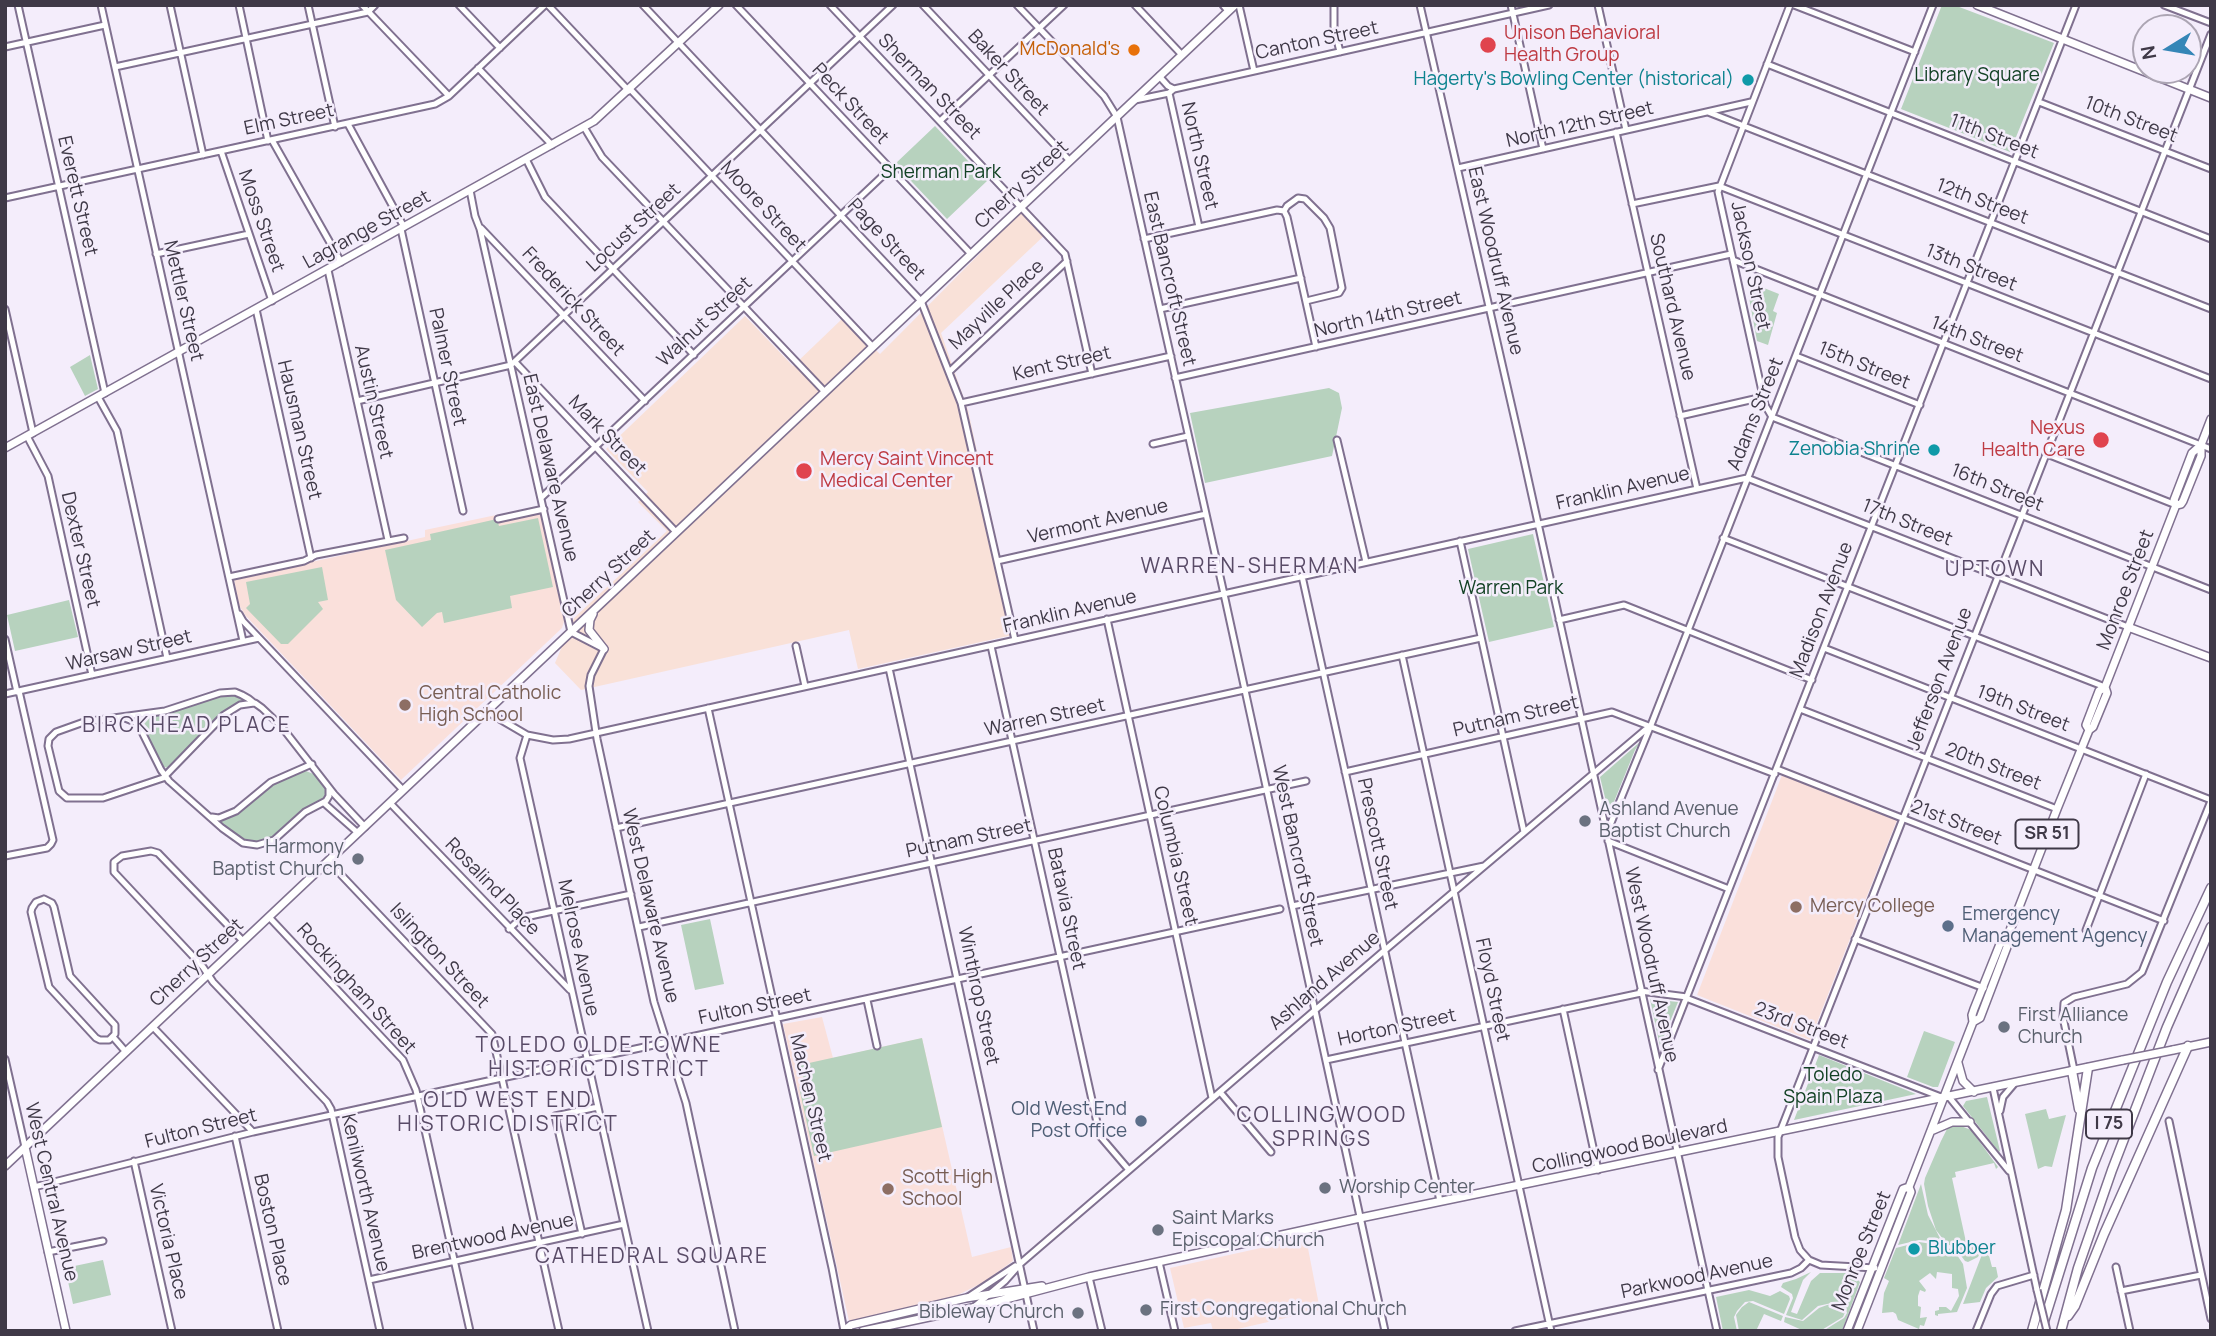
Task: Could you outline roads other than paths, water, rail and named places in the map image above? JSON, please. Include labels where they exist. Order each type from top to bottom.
[{"type":"highway","points":[[2193,924],[2211,880]]},
{"type":"highway","name":"I 75","points":[[2041,1331],[2092,1168],[2162,993],[2211,888]]},
{"type":"highway","name":"I 75","points":[[2061,1331],[2086,1243],[2112,1170],[2163,1038],[2210,928]]},
{"type":"highway","points":[[2064,1321],[2075,1306],[2104,1234],[2188,1046]]},
{"type":"highway","points":[[2032,1331],[2066,1210],[2088,1068]]},
{"type":"highway","points":[[2073,1071],[2081,1116]]},
{"type":"main road","name":"Lagrange Street","points":[[5,449],[584,127],[603,115],[719,5]]},
{"type":"main road","points":[[1977,5],[2211,98]]},
{"type":"main road","name":"Cherry Street","points":[[5,1166],[1231,7]]},
{"type":"main road","name":"Monroe Street","points":[[1857,1331],[1911,1192],[1909,1186],[1946,1097],[1973,1022],[1972,1015],[1987,989],[2000,944],[2007,938],[2088,730],[2093,727],[2107,693],[2105,687],[2176,505],[2183,501],[2201,456],[2201,445],[2211,419]]},
{"type":"main road","points":[[603,601],[589,625],[591,634],[604,649]]},
{"type":"main road","name":"17th Street","points":[[2129,627],[2211,658]]},
{"type":"main road","name":"Collingwood Boulevard","points":[[863,1331],[972,1308],[1026,1291],[1440,1201],[2211,1042]]},
{"type":"main road","points":[[1958,1061],[1963,1081],[1974,1092]]},
{"type":"main road","points":[[1930,1132],[1952,1122],[1970,1122]]},
{"type":"main road","name":"West Central Avenue","points":[[25,1147],[66,1331]]},
{"type":"main road","name":"Monroe Street","points":[[1847,1331],[1903,1189],[1909,1186]]},
{"type":"main road","name":"Collingwood Boulevard","points":[[844,1331],[851,1325],[966,1298],[1026,1291]]},
{"type":"main road","points":[[899,1323],[901,1313]]},
{"type":"street","name":"Everett Street","points":[[19,5],[102,395],[117,431],[167,658]]},
{"type":"street","name":"Mettler Street","points":[[101,5],[243,641]]},
{"type":"street","points":[[170,5],[203,155]]},
{"type":"street","points":[[239,5],[270,140],[341,262]]},
{"type":"street","points":[[309,5],[335,127]]},
{"type":"street","points":[[362,5],[449,96]]},
{"type":"street","points":[[115,67],[368,12],[374,5]]},
{"type":"street","points":[[459,5],[500,48]]},
{"type":"street","name":"Elm Street","points":[[5,198],[438,103],[449,96],[547,5]]},
{"type":"street","name":"Moore Street","points":[[547,5],[873,347]]},
{"type":"street","name":"Page Street","points":[[643,5],[921,301],[961,403],[1015,640]]},
{"type":"street","name":"Peck Street","points":[[736,5],[971,254]]},
{"type":"street","name":"Sherman Street","points":[[830,5],[1065,254],[1092,373]]},
{"type":"street","name":"Locust Street","points":[[357,401],[513,363],[893,5]]},
{"type":"street","name":"Baker Street","points":[[923,5],[1070,161]]},
{"type":"street","name":"East Bancroft Street","points":[[1017,5],[1104,96],[1116,117],[1224,594]]},
{"type":"street","points":[[940,121],[1064,5]]},
{"type":"street","points":[[1135,5],[1182,55]]},
{"type":"street","points":[[1334,5],[1334,27],[1340,52]]},
{"type":"street","name":"East Woodruff Avenue","points":[[1420,5],[1538,524]]},
{"type":"street","points":[[1511,5],[1543,149]]},
{"type":"street","name":"Canton Street","points":[[1135,100],[1549,5]]},
{"type":"street","points":[[1598,5],[1626,130]]},
{"type":"street","points":[[1792,5],[1914,52]]},
{"type":"street","name":"Jackson Street","points":[[1772,417],[1763,397],[1719,197],[1719,186],[1792,5]]},
{"type":"street","name":"Adams Street","points":[[1607,838],[1933,5]]},
{"type":"street","name":"Madison Avenue","points":[[1658,1070],[2076,5]]},
{"type":"street","points":[[2164,5],[2211,23]]},
{"type":"street","points":[[1231,7],[1254,71]]},
{"type":"street","points":[[5,47],[105,25]]},
{"type":"street","name":"Jefferson Avenue","points":[[1809,1260],[1797,1244],[1790,1216],[1777,1152],[1781,1131],[2211,34]]},
{"type":"street","name":"11th Street","points":[[1766,64],[2211,239]]},
{"type":"street","points":[[478,68],[552,145]]},
{"type":"street","points":[[1159,76],[1171,91]]},
{"type":"street","name":"North Street","points":[[1171,91],[1199,227]]},
{"type":"street","name":"North 12th Street","points":[[1458,168],[1751,102]]},
{"type":"street","name":"10th Street","points":[[2039,102],[2211,169]]},
{"type":"street","points":[[1708,112],[1742,125]]},
{"type":"street","name":"Palmer Street","points":[[348,124],[402,228],[463,511]]},
{"type":"street","name":"12th Street","points":[[1742,125],[2211,309]]},
{"type":"street","points":[[584,127],[602,157],[825,392]]},
{"type":"street","name":"Southard Avenue","points":[[1616,132],[1697,489]]},
{"type":"street","name":"Moss Street","points":[[221,151],[272,300]]},
{"type":"street","points":[[526,159],[545,197],[694,355]]},
{"type":"street","name":"Walnut Street","points":[[541,498],[890,169]]},
{"type":"street","points":[[1632,204],[1713,185],[1719,186]]},
{"type":"street","name":"13th Street","points":[[1719,186],[2211,379]]},
{"type":"street","name":"East Delaware Avenue","points":[[470,190],[513,363],[571,632]]},
{"type":"street","points":[[1284,211],[1298,198],[1306,199],[1330,228],[1342,288],[1339,293],[1306,301]]},
{"type":"street","points":[[1144,239],[1276,210],[1284,211]]},
{"type":"street","points":[[1284,211],[1316,347]]},
{"type":"street","name":"Frederick Street","points":[[479,225],[645,401]]},
{"type":"street","points":[[156,254],[249,234]]},
{"type":"street","name":"North 14th Street","points":[[1175,378],[1648,272],[1732,257]]},
{"type":"street","name":"14th Street","points":[[1732,257],[1819,295],[2211,449]]},
{"type":"street","name":"Mayville Place","points":[[949,372],[1067,261]]},
{"type":"street","name":"Austin Street","points":[[328,270],[388,540]]},
{"type":"street","points":[[1160,309],[1301,278]]},
{"type":"street","name":"Dexter Street","points":[[5,309],[30,435],[48,476],[92,675]]},
{"type":"street","name":"Hausman Street","points":[[256,309],[311,558]]},
{"type":"street","name":"Kent Street","points":[[961,403],[1171,356]]},
{"type":"street","name":"15th Street","points":[[1796,356],[1920,405]]},
{"type":"street","name":"Mark Street","points":[[513,363],[676,532]]},
{"type":"street","points":[[1680,416],[1763,397]]},
{"type":"street","name":"16th Street","points":[[1772,417],[2211,590]]},
{"type":"street","points":[[1153,444],[1188,436]]},
{"type":"street","points":[[1337,440],[1366,562]]},
{"type":"street","points":[[2047,454],[2176,505]]},
{"type":"street","name":"Franklin Avenue","points":[[486,711],[527,735],[552,740],[569,739],[1747,478]]},
{"type":"street","name":"17th Street","points":[[1747,478],[2129,627]]},
{"type":"street","points":[[498,519],[544,509]]},
{"type":"street","name":"Vermont Avenue","points":[[997,561],[1206,514]]},
{"type":"street","name":"West Woodruff Avenue","points":[[1538,524],[1717,1331]]},
{"type":"street","points":[[229,576],[404,538]]},
{"type":"street","points":[[1723,538],[2105,687]]},
{"type":"street","points":[[1460,541],[1524,832]]},
{"type":"street","name":"Prescott Street","points":[[1302,576],[1440,1201]]},
{"type":"street","name":"West Bancroft Street","points":[[1224,594],[1385,1331]]},
{"type":"street","name":"Mettler Street","points":[[235,603],[243,621],[403,790]]},
{"type":"street","points":[[1559,620],[1624,605],[1812,680]]},
{"type":"street","name":"Columbia Street","points":[[1107,619],[1212,1099]]},
{"type":"street","points":[[571,632],[604,649],[591,675],[589,686],[597,732]]},
{"type":"street","name":"Warsaw Street","points":[[5,694],[259,638]]},
{"type":"street","name":"Warren Street","points":[[616,828],[1481,638]]},
{"type":"street","points":[[5,639],[53,840],[47,848],[5,856]]},
{"type":"street","points":[[796,646],[804,686]]},
{"type":"street","name":"Batavia Street","points":[[991,646],[1100,1136],[1129,1170]]},
{"type":"street","name":"19th Street","points":[[1824,648],[2211,800]]},
{"type":"street","name":"Floyd Street","points":[[1402,655],[1550,1327]]},
{"type":"street","name":"Winthrop Street","points":[[889,668],[1034,1331]]},
{"type":"street","points":[[254,703],[245,703],[224,715],[165,777],[103,798],[74,798],[60,794],[48,746],[51,736],[72,725],[164,711],[225,692],[239,693],[254,703],[281,726],[365,827]]},
{"type":"street","name":"Machen Street","points":[[708,708],[844,1331]]},
{"type":"street","name":"20th Street","points":[[1800,709],[2057,809]]},
{"type":"street","name":"Putnam Street","points":[[1345,772],[1616,712],[1651,725]]},
{"type":"street","points":[[117,717],[127,718],[137,725],[165,777],[236,839],[248,845],[274,840],[308,810],[324,803],[329,796],[328,785]]},
{"type":"street","name":"21st Street","points":[[1651,725],[1903,819],[2164,921]]},
{"type":"street","name":"Ashland Avenue","points":[[972,1308],[1385,950],[1651,725]]},
{"type":"street","name":"West Delaware Avenue","points":[[597,732],[654,1002],[686,1103],[736,1331]]},
{"type":"street","name":"Melrose Avenue","points":[[527,735],[520,758],[648,1331]]},
{"type":"street","points":[[208,815],[216,818],[231,814],[271,782],[312,764]]},
{"type":"street","points":[[2085,930],[2146,774]]},
{"type":"street","name":"Putnam Street","points":[[639,927],[1306,781]]},
{"type":"street","points":[[2073,1071],[2062,1013],[2064,1003],[2074,996],[2121,986],[2142,972],[2211,800]]},
{"type":"street","points":[[324,803],[358,833]]},
{"type":"street","name":"Rosalind Place","points":[[390,803],[572,992]]},
{"type":"street","points":[[1607,838],[1729,889]]},
{"type":"street","name":"Kenilworth Avenue","points":[[243,941],[158,853],[151,851],[122,856],[114,862],[114,872],[213,982],[327,1102],[380,1331]]},
{"type":"street","name":"Islington Street","points":[[328,861],[492,1034],[559,1331]]},
{"type":"street","points":[[1292,906],[1485,866]]},
{"type":"street","points":[[509,929],[521,918],[631,894]]},
{"type":"street","points":[[40,900],[48,900],[54,907],[70,976],[113,1021],[116,1029],[113,1037],[105,1041],[96,1038],[49,987],[32,912],[33,905],[40,900]]},
{"type":"street","name":"Fulton Street","points":[[34,1187],[235,1136],[1280,909]]},
{"type":"street","name":"Rockingham Street","points":[[269,917],[403,1060],[417,1097],[470,1331]]},
{"type":"street","points":[[1856,939],[1987,989]]},
{"type":"street","name":"23rd Street","points":[[1640,992],[1687,998],[1946,1097]]},
{"type":"street","name":"Horton Street","points":[[1326,1060],[1640,992]]},
{"type":"street","points":[[867,1000],[877,1046]]},
{"type":"street","points":[[1563,1009],[1598,1170]]},
{"type":"street","points":[[153,1027],[253,1132]]},
{"type":"street","points":[[113,1037],[126,1052]]},
{"type":"street","name":"West Central Avenue","points":[[5,1059],[25,1147]]},
{"type":"street","points":[[1999,1118],[2003,1097],[2014,1083]]},
{"type":"street","points":[[1993,1088],[2047,1331]]},
{"type":"street","points":[[5,1094],[12,1092]]},
{"type":"street","points":[[1220,1092],[1270,1152]]},
{"type":"street","points":[[1946,1097],[2011,1173]]},
{"type":"street","points":[[582,1234],[555,1116],[598,1107]]},
{"type":"street","points":[[2169,1121],[2211,1319]]},
{"type":"street","name":"Boston Place","points":[[235,1136],[278,1331]]},
{"type":"street","name":"Victoria Place","points":[[134,1161],[172,1331]]},
{"type":"street","name":"Brentwood Avenue","points":[[369,1280],[624,1224]]},
{"type":"street","points":[[48,1252],[103,1241]]},
{"type":"street","points":[[1809,1260],[1821,1265],[1881,1268]]},
{"type":"street","name":"Parkwood Avenue","points":[[1515,1331],[1550,1327],[1791,1273],[1804,1267],[1809,1260]]},
{"type":"street","points":[[1159,1262],[1175,1331]]},
{"type":"street","name":"Ashland Avenue","points":[[966,1298],[1021,1263]]},
{"type":"street","points":[[2116,1267],[2130,1331]]},
{"type":"street","points":[[1976,1331],[1990,1294],[1997,1286],[2034,1275]]},
{"type":"street","points":[[2121,1291],[2204,1276]]},
{"type":"street","points":[[1089,1277],[1102,1331]]},
{"type":"place","name":"Unison Behavioral Health Group","points":[[1488,45]]},
{"type":"place","name":"McDonald's","points":[[1134,50]]},
{"type":"place","name":"Hagerty's Bowling Center (historical)","points":[[1748,80]]},
{"type":"place","name":"Nexus Health Care","points":[[2101,440]]},
{"type":"place","name":"Zenobia Shrine","points":[[1934,450]]},
{"type":"place","name":"Mercy Saint Vincent Medical Center","points":[[804,471]]},
{"type":"place","name":"Central Catholic High School","points":[[405,705]]},
{"type":"place","name":"Ashland Avenue Baptist Church","points":[[1585,821]]},
{"type":"place","name":"Harmony Baptist Church","points":[[358,859]]},
{"type":"place","name":"Mercy College","points":[[1796,907]]},
{"type":"place","name":"Emergency Management Agency","points":[[1948,926]]},
{"type":"place","name":"First Alliance Church","points":[[2004,1027]]},
{"type":"place","name":"Old West End Post Office","points":[[1141,1121]]},
{"type":"place","name":"Worship Center","points":[[1325,1188]]},
{"type":"place","name":"Scott High School","points":[[888,1189]]},
{"type":"place","name":"Saint Marks Episcopal Church","points":[[1158,1230]]},
{"type":"place","name":"Blubber","points":[[1914,1249]]},
{"type":"place","name":"First Congregational Church","points":[[1146,1310]]},
{"type":"place","name":"Bibleway Church","points":[[1078,1313]]},
{"type":"district","name":"WARREN-SHERMAN","points":[[1250,567]]},
{"type":"district","name":"UPTOWN","points":[[1995,570]]},
{"type":"district","name":"BIRCKHEAD PLACE","points":[[187,726]]},
{"type":"district","name":"TOLEDO OLDE TOWNE HISTORIC DISTRICT","points":[[599,1058]]},
{"type":"district","name":"OLD WEST END HISTORIC DISTRICT","points":[[508,1113]]},
{"type":"district","name":"COLLINGWOOD SPRINGS","points":[[1322,1128]]},
{"type":"district","name":"CATHEDRAL SQUARE","points":[[652,1257]]},
{"type":"park label","name":"Library Square","points":[[1977,76]]},
{"type":"park label","name":"Sherman Park","points":[[941,173]]},
{"type":"park label","name":"Warren Park","points":[[1511,589]]},
{"type":"park label","name":"Toledo Spain Plaza","points":[[1833,1087]]}]
